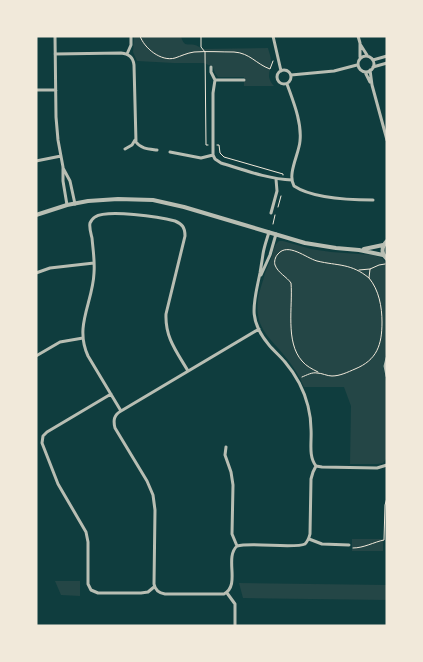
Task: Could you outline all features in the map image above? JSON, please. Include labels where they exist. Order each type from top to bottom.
[{"type":"street","points":[[55,36],[56,117],[63,181],[68,205]]},
{"type":"street","points":[[128,54],[131,46],[131,36]]},
{"type":"street","points":[[273,36],[281,71]]},
{"type":"street","points":[[358,36],[367,56],[373,60],[387,56]]},
{"type":"street","points":[[360,43],[358,65],[372,85]]},
{"type":"street","points":[[55,54],[121,53],[131,56],[134,62],[135,140],[132,146],[124,149]]},
{"type":"street","points":[[360,57],[367,56]]},
{"type":"street","points":[[373,60],[372,85],[387,140]]},
{"type":"street","points":[[364,72],[387,63]]},
{"type":"street","points":[[291,75],[334,71],[358,65]]},
{"type":"street","points":[[210,67],[215,80],[212,93],[213,156],[215,159],[221,163],[276,179],[292,180]]},
{"type":"street","points":[[281,71],[288,71],[291,75]]},
{"type":"street","points":[[281,71],[277,79],[280,83],[287,84]]},
{"type":"street","points":[[287,84],[291,79],[291,75]]},
{"type":"street","points":[[215,80],[244,80]]},
{"type":"street","points":[[287,84],[298,121],[300,136],[292,174],[294,186],[342,199],[373,200]]},
{"type":"street","points":[[36,90],[56,90]]},
{"type":"street","points":[[135,140],[141,147],[157,150]]},
{"type":"street","points":[[170,152],[201,158],[213,156]]},
{"type":"street","points":[[36,161],[60,156]]},
{"type":"street","points":[[63,168],[70,181],[75,204]]},
{"type":"street","points":[[271,213],[276,194],[276,179]]},
{"type":"street","points":[[36,215],[68,205],[103,200],[153,200],[184,207],[305,243],[359,250],[383,255],[387,259]]},
{"type":"street","points":[[121,411],[88,356],[83,338],[84,322],[94,276],[90,225],[95,216],[104,214],[145,215],[175,220],[184,228],[184,236],[165,321],[168,336],[188,371]]},
{"type":"street","points":[[269,232],[255,293],[256,323],[265,340],[286,363],[301,388],[308,406],[311,425],[311,457],[316,466]]},
{"type":"street","points":[[258,282],[270,255],[276,234]]},
{"type":"street","points":[[359,250],[383,245],[387,241]]},
{"type":"street","points":[[383,245],[383,255]]},
{"type":"street","points":[[36,273],[50,268],[94,263]]},
{"type":"street","points":[[227,593],[165,594],[159,592],[154,587],[155,510],[153,495],[148,481],[115,428],[114,418],[121,411],[259,329]]},
{"type":"street","points":[[36,356],[60,342],[83,338]]},
{"type":"street","points":[[387,358],[385,366],[387,376]]},
{"type":"street","points":[[111,394],[47,432],[40,442],[55,477],[86,532],[88,542],[88,584],[91,590],[98,593],[141,594],[148,592],[154,587]]},
{"type":"street","points":[[226,447],[225,455],[233,485],[232,534],[237,546]]},
{"type":"street","points":[[316,466],[378,468],[387,465]]},
{"type":"street","points":[[227,593],[231,585],[232,552],[237,546],[301,545],[309,540],[311,476],[316,466]]},
{"type":"street","points":[[309,540],[319,544],[348,545]]},
{"type":"street","points":[[227,593],[235,604],[235,626]]},
{"type":"path","points":[[140,36],[148,48],[166,59],[192,52],[241,53],[270,69],[272,61],[278,61]]},
{"type":"path","points":[[201,36],[202,48],[205,52],[206,145],[220,145],[220,153],[224,157],[283,174],[283,180]]},
{"type":"path","points":[[288,249],[292,250],[312,260],[345,265],[369,278],[376,288],[381,310],[381,338],[376,354],[365,365],[346,373],[332,376],[307,366],[302,362],[294,346],[292,336],[291,283],[276,268],[275,260],[278,254],[288,249]]},
{"type":"path","points":[[357,270],[370,269],[387,264]]},
{"type":"path","points":[[369,278],[370,269]]},
{"type":"path","points":[[297,379],[318,372]]},
{"type":"path","points":[[348,545],[358,548],[384,540],[387,498]]},
{"type":"shaded area","points":[[134,36],[181,36],[185,44],[195,45],[202,49],[268,48],[271,61],[269,77],[274,86],[244,86],[244,77],[218,77],[213,67],[204,63],[137,61],[133,52]]},
{"type":"shaded area","points":[[279,241],[331,252],[373,255],[382,258],[386,263],[387,351],[383,366],[387,386],[386,459],[383,463],[350,464],[351,406],[344,387],[304,387],[299,376],[270,340],[262,326],[257,310],[259,296],[265,273]]},
{"type":"shaded area","points":[[352,539],[383,539],[383,551],[352,551]]},
{"type":"shaded area","points":[[55,581],[80,581],[80,596],[61,595]]},
{"type":"shaded area","points":[[239,583],[387,585],[387,600],[243,598]]}]
